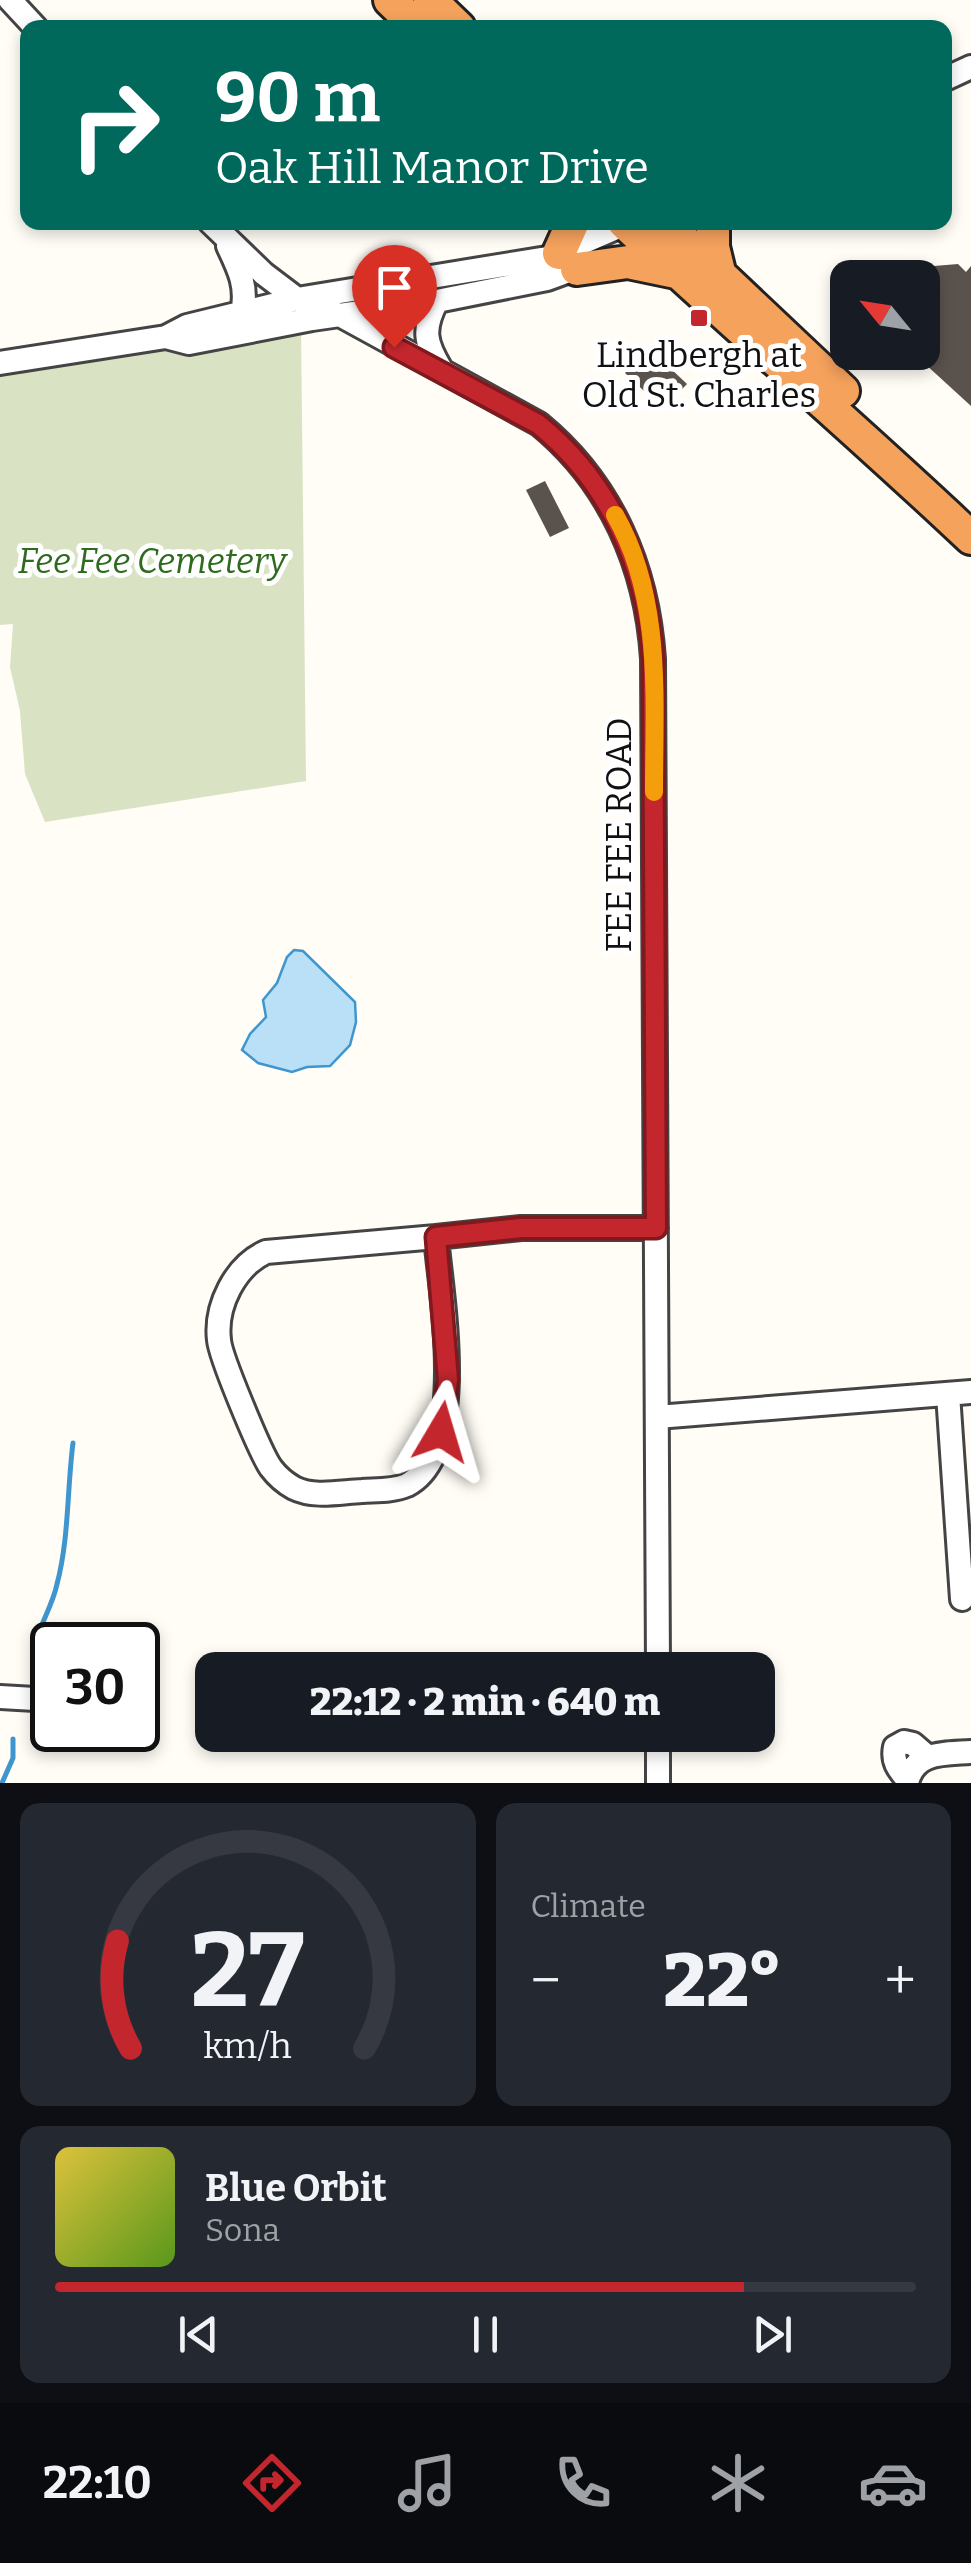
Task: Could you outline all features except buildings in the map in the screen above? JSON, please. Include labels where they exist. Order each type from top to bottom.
[{"type":"highway","points":[[390,0],[411,20]]},
{"type":"highway","points":[[430,0],[451,20]]},
{"type":"highway","points":[[572,230],[568,261],[628,262],[678,272]]},
{"type":"highway","points":[[650,230],[678,272],[873,444],[971,538]]},
{"type":"highway","points":[[653,230],[720,276],[971,511]]},
{"type":"highway","points":[[713,230],[720,276]]},
{"type":"street","points":[[10,0],[29,20]]},
{"type":"street","points":[[0,363],[166,337],[187,326],[297,299],[546,279],[568,261],[638,230]]},
{"type":"street","points":[[217,231],[240,270],[246,295],[242,313]]},
{"type":"street","name":"FEE FEE ROAD","points":[[217,231],[297,299],[340,315],[538,424],[557,439],[606,500],[632,549],[644,591],[653,659],[658,1652]]},
{"type":"street","points":[[166,337],[189,342],[437,301],[464,284]]},
{"type":"street","points":[[437,301],[427,321],[426,338],[441,370]]},
{"type":"street","points":[[436,1237],[448,1380],[441,1432],[427,1466],[406,1485],[390,1490],[309,1494],[262,1475],[219,1342],[225,1304],[238,1270],[251,1258],[266,1252],[521,1228],[656,1228]]},
{"type":"street","points":[[658,1417],[959,1394],[962,1599]]},
{"type":"street","points":[[0,1696],[30,1698]]},
{"type":"street","points":[[658,1752],[658,1783]]},
{"type":"street","points":[[915,1770],[971,1752]]},
{"type":"green space","name":"Fee Fee Cemetery","points":[[301,326],[306,781],[45,822],[25,774],[20,711],[10,667],[13,624],[0,625],[0,370]]},
{"type":"water","points":[[294,950],[303,951],[355,1002],[356,1022],[350,1045],[330,1066],[292,1072],[258,1063],[242,1050],[266,1017],[263,1000]]},
{"type":"waterway","points":[[44,1622],[61,1567],[73,1443]]},
{"type":"waterway","points":[[2,1783],[13,1758],[13,1739]]},
{"type":"slow traffic","points":[[615,515],[632,549],[651,629],[654,792]]},
{"type":"place","name":"Lindbergh at Old St. Charles","points":[[699,318]]},
{"type":"route","points":[[394,347],[538,424],[557,439],[606,500],[632,549],[644,591],[653,659],[656,1228],[521,1228],[436,1237],[448,1380],[441,1432]]}]
